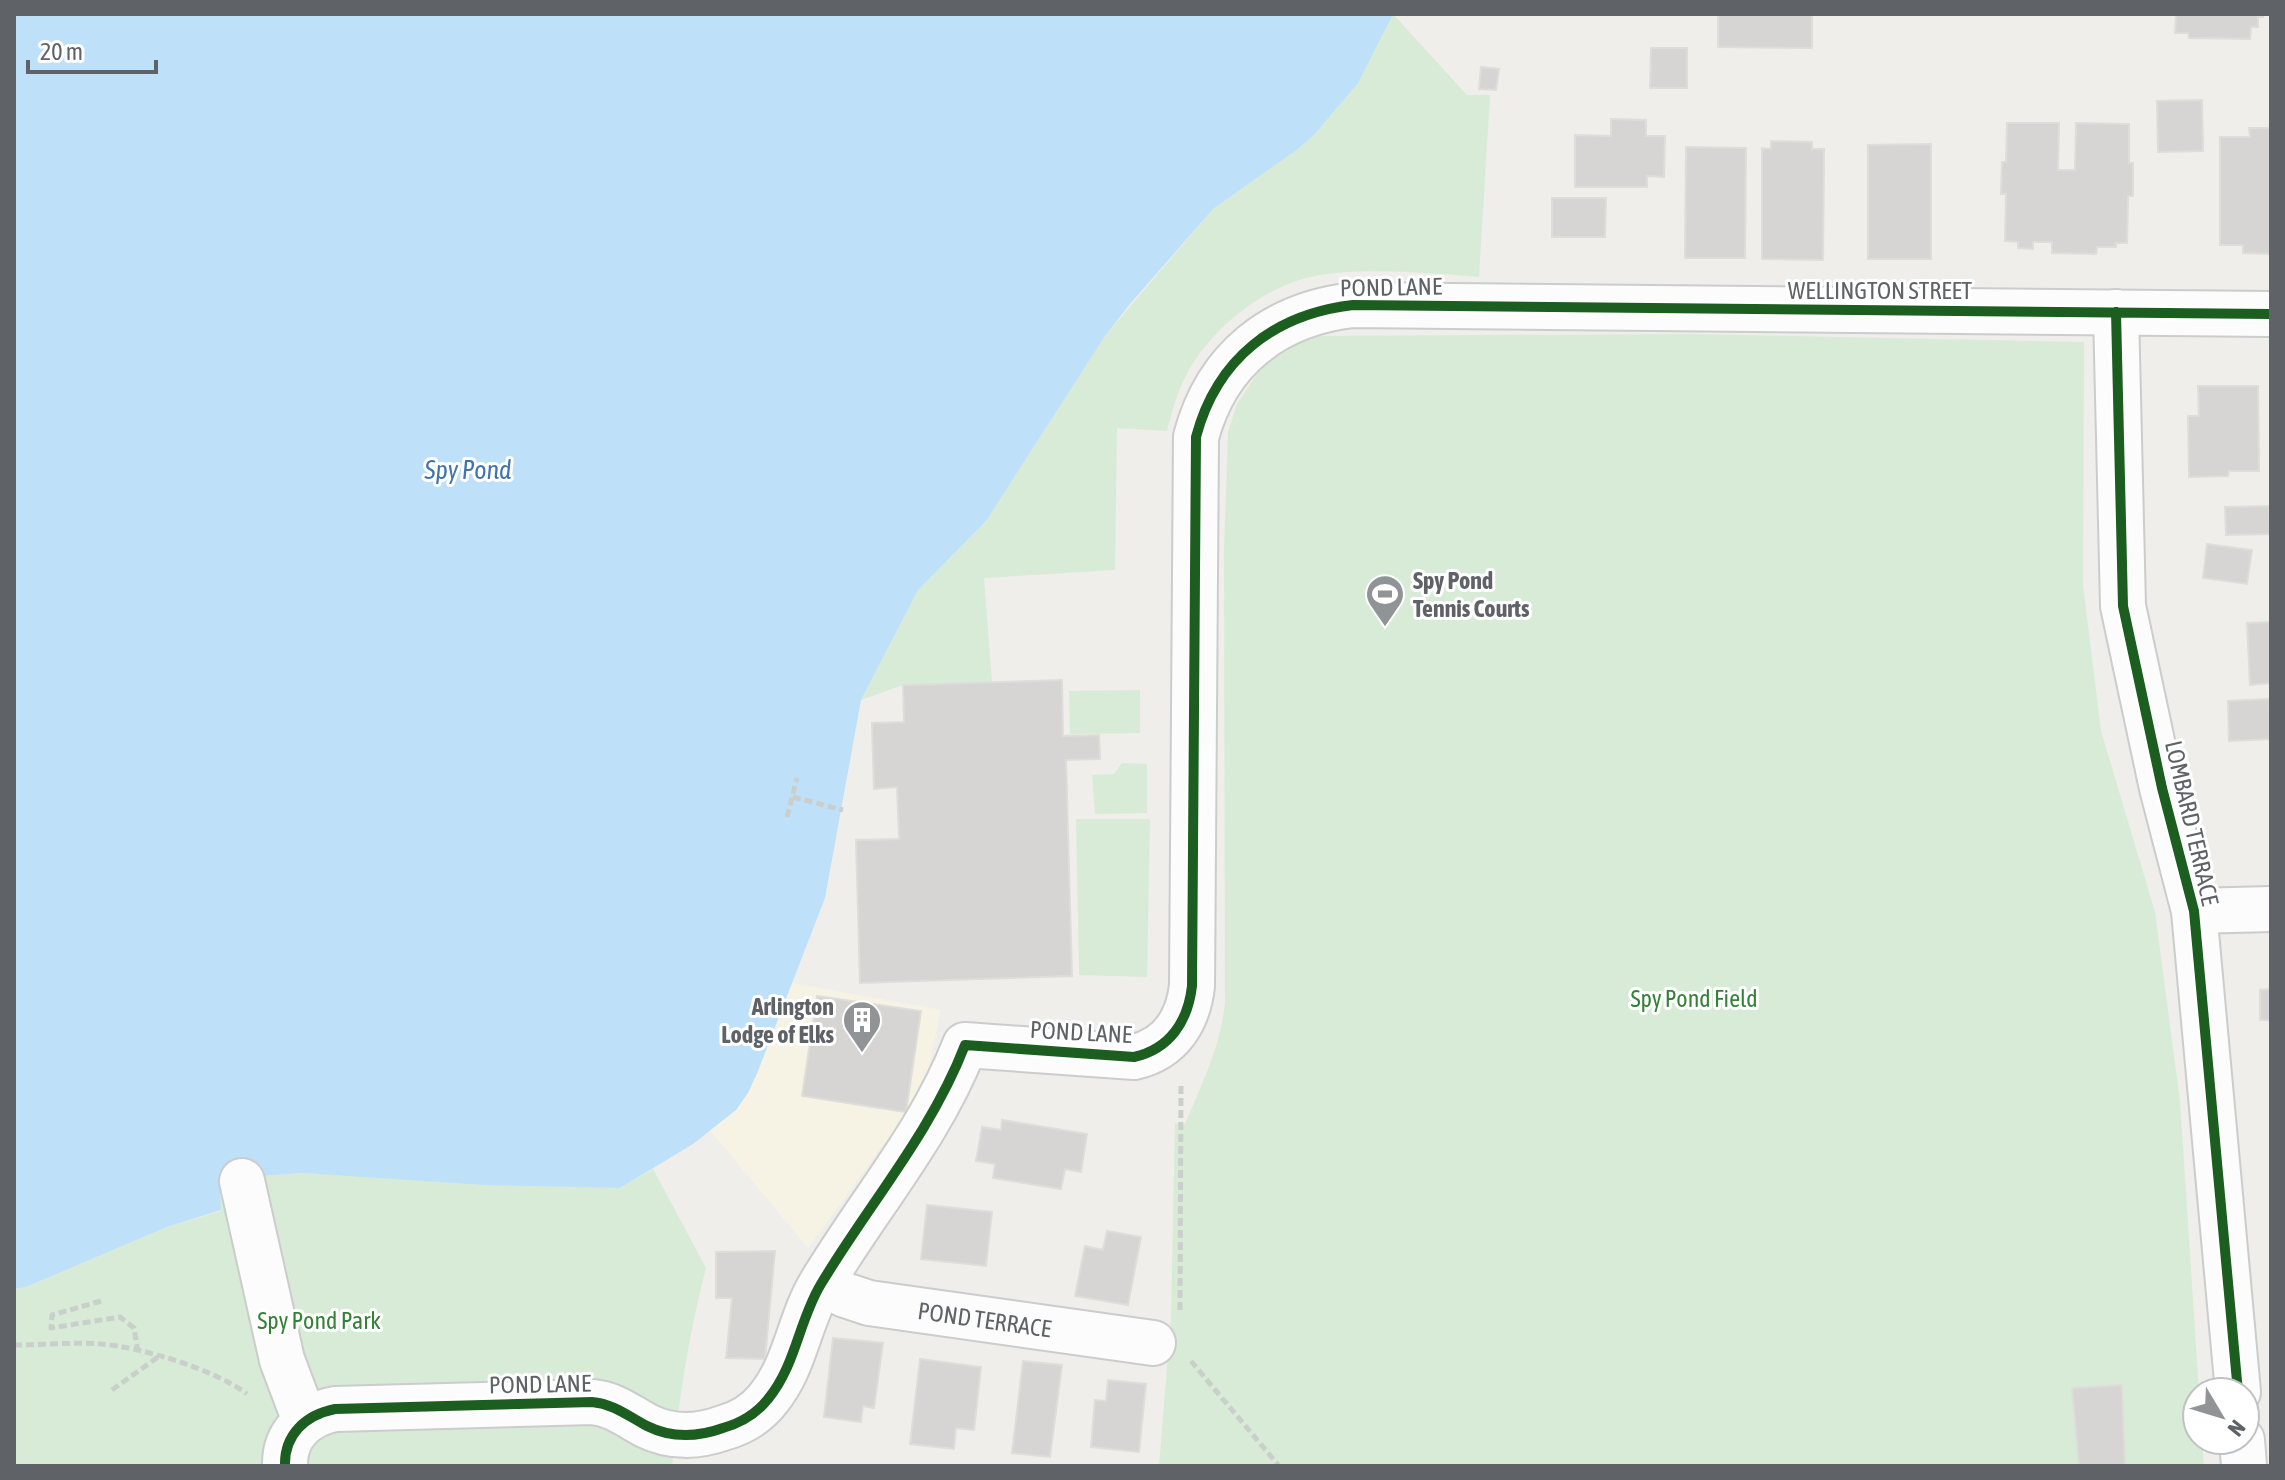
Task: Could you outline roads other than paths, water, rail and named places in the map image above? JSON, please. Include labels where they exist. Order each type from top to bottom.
[{"type":"street","name":"POND LANE","points":[[305,1421],[335,1409],[592,1402],[611,1406],[662,1432],[692,1435],[726,1428],[755,1412],[778,1385],[794,1352],[805,1315],[822,1283],[932,1117],[965,1045],[1123,1057],[1146,1054],[1176,1032],[1187,1011],[1192,986],[1195,452],[1196,437],[1206,405],[1223,377],[1250,347],[1287,321],[1310,313],[1353,305],[1489,307]]},
{"type":"street","name":"WELLINGTON STREET","points":[[1489,307],[2271,314]]},
{"type":"street","name":"LOMBARD TERRACE","points":[[2116,312],[2123,606],[2162,788],[2194,911],[2237,1376]]},
{"type":"street","points":[[2194,911],[2271,909]]},
{"type":"street","points":[[242,1181],[282,1360],[305,1421],[286,1445],[285,1466]]},
{"type":"street","name":"POND TERRACE","points":[[822,1283],[869,1303],[1166,1345]]},
{"type":"water","name":"Spy Pond","points":[[14,14],[1393,14],[1358,83],[1314,135],[1213,209],[1130,304],[1105,336],[986,521],[918,590],[861,700],[825,898],[758,1071],[736,1110],[693,1144],[620,1188],[485,1185],[303,1173],[262,1176],[220,1187],[221,1210],[167,1227],[26,1287],[14,1289]]},
{"type":"place","name":"Spy Pond Tennis Courts","points":[[1385,628]]},
{"type":"place","name":"Arlington Lodge of Elks","points":[[862,1054]]},
{"type":"park label","name":"Spy Pond Field","points":[[1694,998]]},
{"type":"park label","name":"Spy Pond Park","points":[[319,1320]]}]
